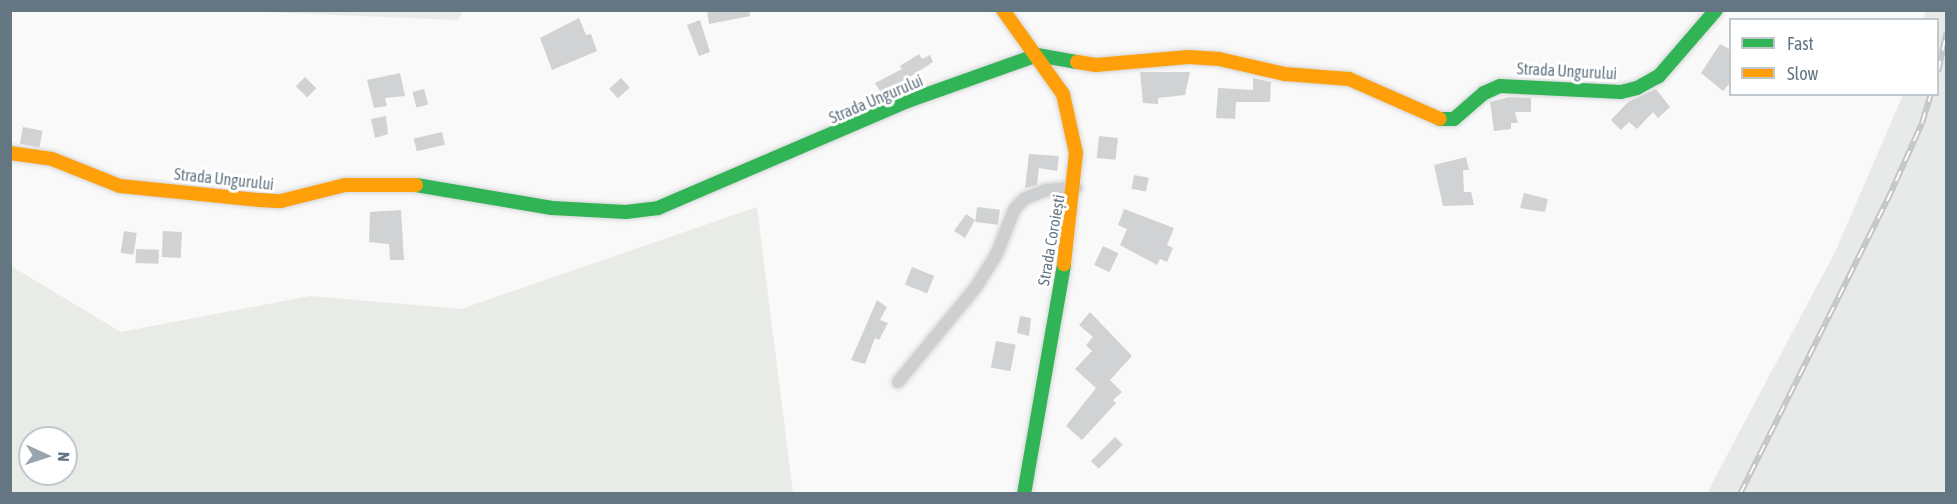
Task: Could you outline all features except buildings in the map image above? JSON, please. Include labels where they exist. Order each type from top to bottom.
[{"type":"street","name":"Strada Coroiești","points":[[1003,10],[1037,55],[1069,111],[1076,188],[1024,494]]},
{"type":"street","name":"Strada Ungurului","points":[[10,153],[52,159],[120,186],[259,200],[280,201],[345,185],[409,184],[552,208],[626,212],[658,208],[908,101],[1037,55],[1096,65],[1189,57],[1219,59],[1285,74],[1349,79],[1399,104],[1444,121],[1454,120],[1484,93],[1500,86],[1622,92],[1637,88],[1659,76],[1716,10]]},
{"type":"street","points":[[898,382],[976,287],[997,253],[1014,210],[1024,199],[1046,190],[1076,188]]},
{"type":"shaded area","points":[[463,10],[458,20],[243,11]]},
{"type":"shaded area","points":[[1926,10],[1946,11],[1946,493],[1707,493],[1835,252],[1903,96],[1939,96],[1939,18],[1923,18]]},
{"type":"shaded area","points":[[757,207],[793,493],[11,493],[11,266],[121,332],[310,296],[461,309]]},
{"type":"railway","points":[[1939,67],[1946,33]]},
{"type":"railway","points":[[1740,494],[1887,201],[1922,123],[1930,96]]},
{"type":"traffic: fast","points":[[1440,119],[1454,119],[1484,93],[1500,86],[1621,92],[1637,88],[1659,76],[1716,10]]},
{"type":"traffic: fast","points":[[416,185],[552,208],[626,212],[658,208],[908,101],[1037,55],[1077,62]]},
{"type":"traffic: fast","points":[[1024,494],[1064,264]]},
{"type":"traffic: slow","points":[[1003,10],[1063,94],[1076,153],[1064,264]]},
{"type":"traffic: slow","points":[[1077,62],[1096,65],[1189,57],[1219,59],[1285,74],[1349,79],[1440,119]]},
{"type":"traffic: slow","points":[[10,153],[52,159],[120,186],[259,200],[281,201],[345,185],[416,185]]}]
